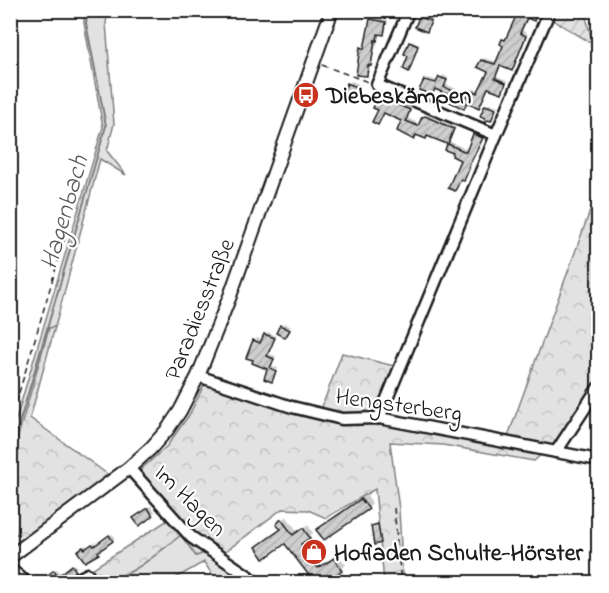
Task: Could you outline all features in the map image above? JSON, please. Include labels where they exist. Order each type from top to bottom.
[{"type":"main road","name":"Paradiesstraße","points":[[10,557],[129,468],[151,448],[180,411],[198,376],[230,296],[332,10]]},
{"type":"street","points":[[409,10],[377,85],[496,135]]},
{"type":"street","points":[[379,418],[550,10]]},
{"type":"street","name":"Hengsterberg","points":[[198,376],[292,407],[342,419],[379,418],[598,460]]},
{"type":"street","points":[[556,452],[598,388]]},
{"type":"street","name":"Im Hagen","points":[[129,468],[191,537],[251,578],[248,582]]},
{"type":"street","points":[[10,569],[26,582]]},
{"type":"street","points":[[72,582],[88,574]]},
{"type":"path","points":[[312,61],[377,85]]},
{"type":"path","points":[[10,423],[67,231]]},
{"type":"path","points":[[394,508],[401,582]]},
{"type":"green space","points":[[84,11],[108,11],[106,23],[114,124],[107,151],[126,175],[100,159],[55,327],[48,328],[11,450],[11,436],[103,127],[84,23]]},
{"type":"green space","points":[[555,11],[582,11],[586,17],[593,44],[551,19]]},
{"type":"green space","points":[[598,189],[598,381],[554,448],[507,439]]},
{"type":"green space","points":[[55,327],[30,418],[110,476],[11,555],[11,461],[49,328]]},
{"type":"green space","points":[[342,353],[398,367],[378,417],[320,412]]},
{"type":"green space","points":[[208,383],[291,409],[381,422],[543,453],[534,461],[443,445],[390,442],[399,509],[403,582],[384,582],[375,489],[326,518],[308,510],[282,509],[222,554],[195,536],[137,473],[167,446],[189,415],[204,385]]},
{"type":"green space","points":[[171,518],[204,553],[196,556],[181,535],[149,560],[125,574],[112,579],[88,578],[87,572]]},
{"type":"green space","points":[[181,535],[196,556],[204,553],[243,579],[243,582],[217,582],[204,562],[172,580],[173,582],[80,582],[91,579],[112,580],[126,575]]},
{"type":"building","points":[[424,10],[445,10],[442,18]]},
{"type":"building","points":[[519,10],[538,10],[534,21],[527,18],[520,33],[526,36],[512,71],[500,66],[495,78],[506,83],[502,93],[488,88],[479,108],[467,102],[464,109],[446,100],[448,95],[435,89],[432,95],[419,90],[424,80],[436,83],[439,77],[447,80],[444,87],[467,97],[471,90],[477,93],[488,72],[477,67],[481,60],[495,64],[503,46],[500,44],[502,39],[505,40]]},
{"type":"building","points":[[419,17],[431,21],[427,32],[415,27]]},
{"type":"building","points":[[370,19],[386,22],[384,35],[378,34],[377,41],[375,40],[367,76],[356,75],[360,47],[364,49]]},
{"type":"building","points":[[409,42],[418,46],[409,72],[403,69],[408,56],[404,54]]},
{"type":"building","points":[[347,83],[359,88],[353,100],[342,96]]},
{"type":"building","points":[[378,96],[410,110],[406,121],[418,126],[422,117],[425,116],[454,129],[448,144],[466,152],[473,134],[483,138],[464,181],[461,179],[455,191],[448,188],[460,160],[452,156],[453,153],[445,150],[447,144],[427,136],[426,139],[416,135],[414,140],[397,131],[401,121],[384,113],[378,125],[372,122],[378,110],[373,108]]},
{"type":"building","points":[[485,105],[496,109],[491,121],[485,122],[485,118],[480,116]]},
{"type":"building","points":[[280,325],[290,330],[285,338],[276,333]]},
{"type":"building","points":[[264,334],[275,338],[267,356],[274,359],[270,368],[276,371],[272,382],[264,379],[267,369],[246,358],[253,340],[260,343]]},
{"type":"building","points":[[361,499],[369,509],[324,540],[316,530]]},
{"type":"building","points":[[148,508],[153,516],[139,526],[133,518]]},
{"type":"building","points":[[281,519],[293,535],[303,528],[310,538],[301,544],[318,568],[334,558],[342,571],[336,575],[342,582],[314,582],[285,544],[264,559],[256,547],[281,529],[276,525]]},
{"type":"building","points":[[378,524],[381,543],[374,545],[371,526]]},
{"type":"building","points":[[109,535],[113,541],[98,552],[99,554],[85,562],[77,551],[92,544],[94,546]]},
{"type":"building","points":[[72,565],[76,571],[63,582],[46,582],[43,579],[54,570],[58,576]]},
{"type":"waterway","name":"Hagenbach","points":[[10,456],[106,126],[86,23],[88,10]]},
{"type":"place","name":"Diebeskämpen","points":[[306,95]]},
{"type":"place","name":"Hofladen Schulte-Hörster","points":[[314,552]]}]
